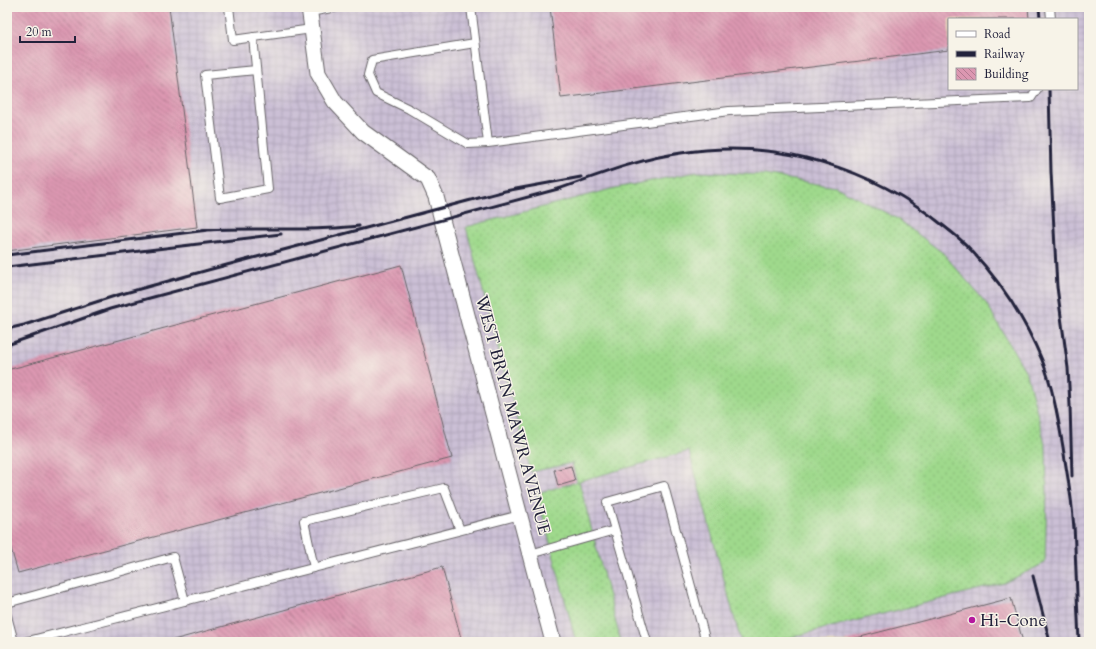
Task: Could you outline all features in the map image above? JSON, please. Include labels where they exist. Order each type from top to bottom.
[{"type":"street","name":"WEST BRYN MAWR AVENUE","points":[[309,9],[318,73],[335,102],[363,132],[428,179],[436,197],[553,642]]},
{"type":"lane","points":[[229,7],[233,40],[312,29]]},
{"type":"lane","points":[[309,9],[338,7]]},
{"type":"lane","points":[[471,7],[488,143]]},
{"type":"lane","points":[[1050,7],[1051,18]]},
{"type":"lane","points":[[253,37],[268,189],[220,198],[205,75],[256,70]]},
{"type":"lane","points":[[476,43],[372,60],[368,75],[376,93],[409,108],[468,144],[488,143],[729,111],[1031,98],[1036,90]]},
{"type":"lane","points":[[647,642],[607,502],[664,486],[706,642]]},
{"type":"lane","points":[[314,568],[304,521],[444,488],[460,530]]},
{"type":"lane","points":[[24,642],[520,515]]},
{"type":"lane","points":[[530,554],[615,530]]},
{"type":"lane","points":[[7,603],[173,557],[185,601]]},
{"type":"lane","points":[[7,616],[14,642]]},
{"type":"shaded area","points":[[7,7],[1089,7],[1089,642],[7,642]]},
{"type":"green space","points":[[697,172],[765,175],[836,187],[896,218],[943,253],[986,303],[1027,374],[1046,447],[1047,494],[1045,563],[1004,583],[772,642],[741,642],[689,451],[579,481],[621,642],[576,642],[537,493],[577,482],[572,463],[531,472],[466,227],[615,188]]},
{"type":"building","points":[[7,7],[169,7],[197,227],[7,251]]},
{"type":"building","points":[[550,7],[1028,7],[1029,18],[948,18],[948,50],[561,98]]},
{"type":"building","points":[[401,265],[452,458],[18,573],[7,534],[7,370]]},
{"type":"building","points":[[571,466],[575,481],[558,486],[554,470]]},
{"type":"building","points":[[442,567],[462,642],[166,642]]},
{"type":"building","name":"Hi-Cone","points":[[1011,598],[1023,642],[845,642],[845,641]]},
{"type":"railway","points":[[1039,7],[1040,18]]},
{"type":"railway","points":[[1049,90],[1051,172],[1057,287],[1068,368],[1072,476]]},
{"type":"railway","points":[[7,345],[110,309],[558,189],[649,159],[681,153],[716,149],[752,150],[787,154],[821,162],[854,173],[886,188],[917,206],[955,235],[992,274],[1020,315],[1046,371],[1055,403],[1061,436],[1071,497],[1074,529]]},
{"type":"railway","points":[[7,329],[118,295],[208,270],[505,191],[581,177]]},
{"type":"railway","points":[[7,255],[208,230],[321,229],[359,226]]},
{"type":"railway","points":[[7,267],[281,234]]},
{"type":"railway","points":[[1074,524],[1079,642]]},
{"type":"railway","points":[[1033,576],[1050,642]]},
{"type":"place","name":"Hi-Cone","points":[[972,620]]}]
